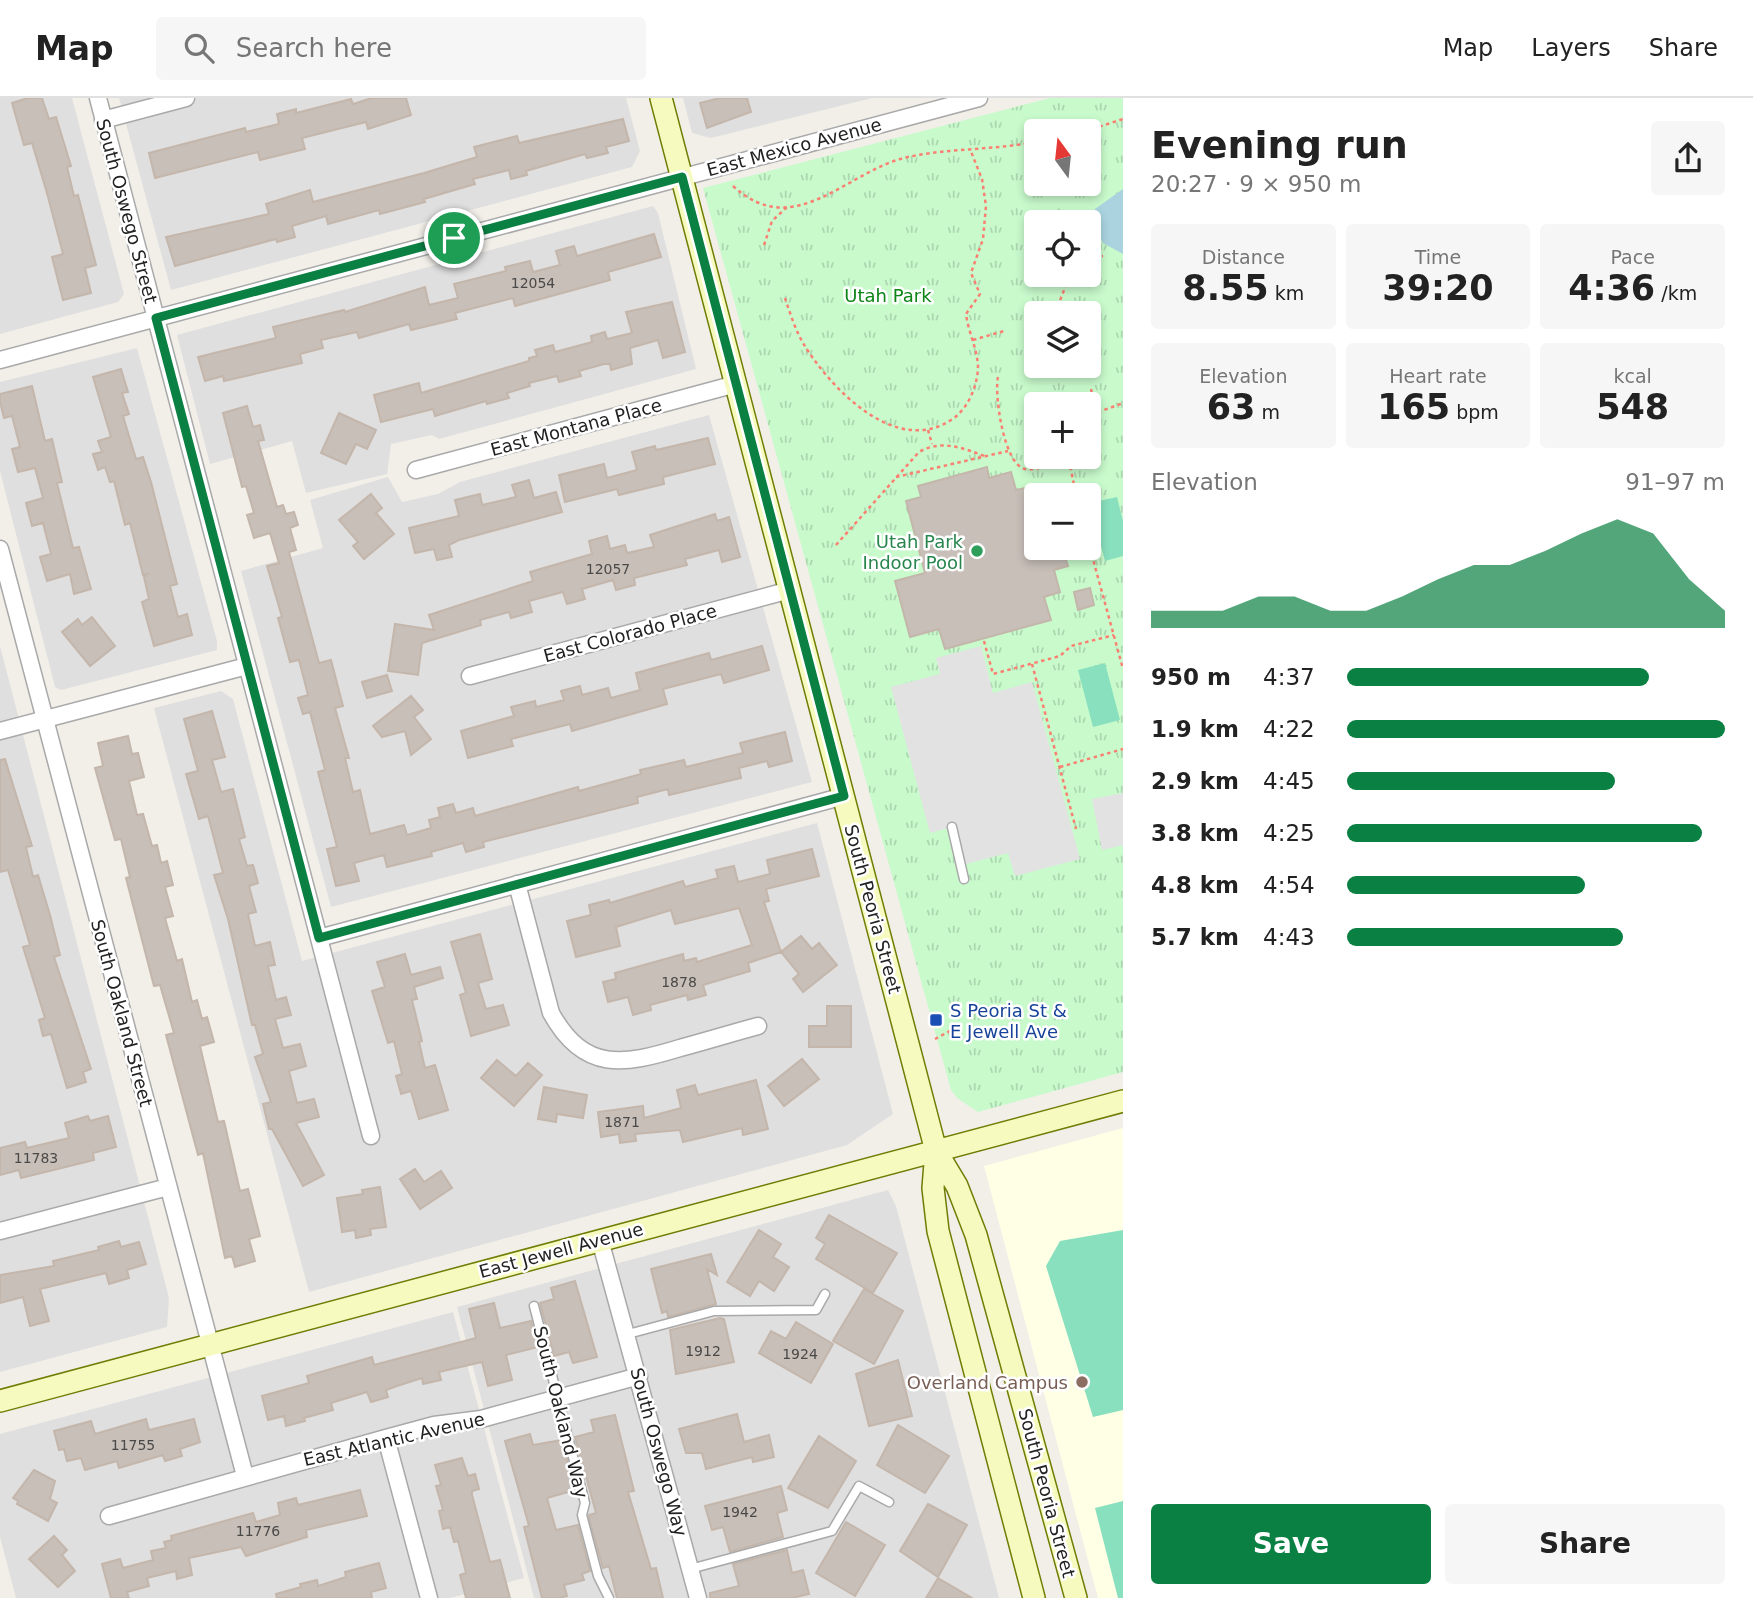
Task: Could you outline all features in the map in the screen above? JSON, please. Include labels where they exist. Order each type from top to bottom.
[{"type":"main road","name":"South Peoria Street","points":[[661,98],[936,1151],[956,1181],[976,1235],[1076,1598]]},
{"type":"main road","name":"East Jewell Avenue","points":[[0,1401],[1123,1101]]},
{"type":"main road","name":"South Peoria Street","points":[[936,1151],[933,1188],[937,1231],[1034,1598]]},
{"type":"street","name":"South Oswego Street","points":[[98,98],[371,1136]]},
{"type":"street","points":[[103,120],[186,98]]},
{"type":"street","name":"East Mexico Avenue","points":[[0,360],[979,98]]},
{"type":"street","name":"East Montana Place","points":[[416,470],[736,384]]},
{"type":"street","name":"South Oakland Street","points":[[0,550],[245,1476]]},
{"type":"street","name":"East Colorado Place","points":[[470,676],[790,590]]},
{"type":"street","points":[[0,731],[247,666]]},
{"type":"street","points":[[319,938],[844,796]]},
{"type":"street","points":[[517,884],[551,1013],[568,1038],[591,1055],[626,1062],[758,1026]]},
{"type":"street","points":[[0,1231],[168,1187]]},
{"type":"street","name":"South Oswego Way","points":[[600,1240],[628,1334],[698,1598]]},
{"type":"street","name":"East Atlantic Avenue","points":[[109,1516],[386,1437],[481,1419],[639,1376]]},
{"type":"street","points":[[386,1437],[429,1598]]},
{"type":"lane","points":[[952,827],[964,879]]},
{"type":"lane","points":[[628,1334],[714,1311],[816,1310],[825,1294]]},
{"type":"lane","name":"South Oakland Way","points":[[534,1306],[585,1503],[582,1515],[598,1576],[609,1598]]},
{"type":"lane","points":[[690,1569],[831,1531],[859,1486],[888,1502]]},
{"type":"path","points":[[1101,126],[1123,119]]},
{"type":"path","points":[[733,186],[757,202],[788,207],[819,201],[872,170],[898,160],[1024,143]]},
{"type":"path","points":[[785,298],[803,342],[841,390],[887,424],[914,430],[928,429],[957,416],[970,397],[978,366],[966,314],[981,294],[971,273],[983,239],[986,206],[982,179],[970,149]]},
{"type":"path","points":[[764,245],[772,221],[788,207]]},
{"type":"path","points":[[973,340],[1004,331]]},
{"type":"path","points":[[998,377],[996,393],[1008,451],[1012,460],[1024,469]]},
{"type":"path","points":[[1101,411],[1123,403]]},
{"type":"path","points":[[928,429],[932,444]]},
{"type":"path","points":[[836,544],[894,478],[919,452],[932,444],[962,447],[987,457]]},
{"type":"path","points":[[894,478],[1008,451]]},
{"type":"path","points":[[1093,560],[1123,669]]},
{"type":"path","points":[[984,641],[993,674],[1059,656],[1071,646],[1114,635]]},
{"type":"path","points":[[1032,664],[1076,830]]},
{"type":"path","points":[[1060,767],[1123,749]]},
{"type":"path","points":[[935,1039],[959,1026]]},
{"type":"shaded area","points":[[0,98],[72,98],[124,294],[118,302],[0,334]]},
{"type":"shaded area","points":[[119,98],[626,98],[640,151],[632,167],[171,290]]},
{"type":"shaded area","points":[[683,98],[872,98],[711,138],[692,133]]},
{"type":"shaded area","points":[[653,206],[658,213],[696,369],[439,439],[432,435],[391,444],[387,474],[306,493],[292,441],[210,464],[177,335]]},
{"type":"shaded area","points":[[137,348],[217,641],[217,650],[61,690],[55,687],[0,471],[0,382]]},
{"type":"shaded area","points":[[709,415],[812,782],[331,907],[241,571],[323,548],[310,500],[388,477],[402,502],[438,494],[460,482]]},
{"type":"shaded area","points":[[0,646],[169,1298],[167,1327],[0,1372]]},
{"type":"shaded area","points":[[981,646],[993,693],[1032,682],[1080,859],[1015,876],[1008,853],[962,865],[952,827],[930,833],[891,687],[940,674],[936,658]]},
{"type":"shaded area","points":[[221,691],[233,699],[302,961],[817,823],[893,1114],[847,1145],[309,1292],[154,708]]},
{"type":"shaded area","points":[[1123,793],[1123,845],[1102,850],[1092,799]]},
{"type":"shaded area","name":"Overland Campus","points":[[1123,1128],[1123,1598],[1098,1598],[984,1166]]},
{"type":"shaded area","points":[[888,1190],[896,1206],[999,1598],[534,1598],[457,1307]]},
{"type":"shaded area","points":[[453,1312],[524,1578],[450,1598],[16,1598],[0,1537],[0,1434]]},
{"type":"green space","name":"Utah Park","points":[[1050,98],[1123,98],[1123,1072],[978,1112],[957,1098],[951,1090],[703,188]]},
{"type":"green space","points":[[1117,497],[1123,521],[1123,556],[1105,561],[1101,546],[1101,501]]},
{"type":"green space","points":[[1105,663],[1120,720],[1093,727],[1078,670]]},
{"type":"green space","points":[[1123,1230],[1123,1410],[1093,1417],[1046,1266],[1060,1241]]},
{"type":"green space","points":[[1123,1501],[1123,1598],[1118,1598],[1095,1508]]},
{"type":"water","points":[[1123,189],[1123,254],[1103,243],[1101,210],[1095,209]]},
{"type":"building","points":[[28,98],[42,98],[49,119],[56,117],[71,166],[67,167],[74,196],[78,195],[96,265],[85,268],[91,293],[63,300],[52,257],[63,254],[32,143],[24,145],[12,103]]},
{"type":"building","points":[[372,98],[406,98],[411,115],[368,129],[366,122],[302,138],[305,149],[260,160],[258,152],[155,178],[149,153],[245,128],[246,132],[279,124],[277,114],[296,109],[296,113],[351,99],[353,104]]},
{"type":"building","points":[[720,98],[747,98],[751,112],[707,128],[700,103]]},
{"type":"building","points":[[623,119],[629,141],[606,147],[608,153],[587,158],[585,154],[526,171],[527,175],[511,179],[509,170],[473,179],[475,184],[424,199],[425,202],[380,214],[379,210],[328,224],[326,216],[292,226],[295,237],[277,242],[276,239],[175,266],[166,237],[269,214],[266,204],[310,190],[313,202],[424,173],[477,157],[474,147],[517,136],[519,143]]},
{"type":"building","points":[[654,234],[661,257],[608,272],[610,280],[515,306],[513,298],[455,313],[457,319],[411,330],[409,324],[359,338],[357,332],[321,340],[323,348],[300,354],[302,363],[224,381],[223,376],[205,381],[198,357],[276,338],[273,327],[344,310],[345,312],[425,287],[429,305],[458,298],[454,284],[506,271],[505,267],[530,261],[533,272],[560,265],[556,251],[574,246],[577,256]]},
{"type":"building","points":[[672,302],[685,352],[663,358],[658,340],[630,348],[632,364],[611,370],[610,364],[604,364],[579,371],[581,376],[559,382],[557,376],[529,383],[530,386],[507,393],[509,398],[487,404],[486,401],[435,416],[433,409],[381,422],[374,395],[419,383],[421,393],[529,361],[529,358],[537,356],[535,350],[553,345],[555,352],[592,342],[591,336],[605,332],[607,339],[632,333],[626,312]]},
{"type":"building","points":[[121,369],[128,392],[122,393],[129,414],[123,416],[136,459],[143,457],[151,482],[177,584],[170,586],[178,617],[187,614],[192,635],[154,646],[142,602],[149,599],[144,577],[147,574],[143,575],[130,523],[125,525],[114,481],[110,482],[105,467],[98,470],[93,454],[102,452],[98,441],[111,437],[93,377]]},
{"type":"building","points":[[32,386],[45,441],[52,439],[62,482],[57,483],[73,548],[79,547],[91,589],[74,594],[70,574],[47,581],[40,557],[51,554],[43,523],[32,526],[26,503],[43,498],[35,468],[18,472],[12,449],[20,447],[12,416],[4,418],[0,402],[0,394]]},
{"type":"building","points":[[247,406],[253,427],[260,425],[264,440],[258,441],[277,507],[283,505],[286,514],[294,512],[298,525],[290,528],[296,550],[289,552],[319,663],[331,660],[343,706],[335,708],[349,758],[345,758],[353,792],[360,790],[370,834],[404,825],[407,835],[431,828],[429,820],[440,817],[438,808],[453,804],[456,813],[473,808],[475,816],[578,787],[579,791],[641,774],[640,770],[684,760],[686,767],[743,753],[740,743],[785,732],[792,761],[769,767],[767,761],[739,768],[741,778],[669,795],[668,789],[637,797],[638,803],[483,842],[484,847],[466,852],[463,843],[431,852],[432,856],[387,867],[384,855],[354,863],[359,881],[336,886],[327,849],[337,847],[318,772],[325,770],[310,712],[303,714],[298,698],[308,695],[299,660],[290,662],[278,618],[282,617],[267,566],[279,563],[270,533],[254,538],[247,515],[254,513],[246,486],[242,487],[223,413]]},
{"type":"building","points":[[339,413],[376,430],[367,449],[356,444],[346,464],[321,453]]},
{"type":"building","points":[[708,438],[715,464],[663,477],[664,484],[619,495],[617,489],[565,502],[559,475],[604,464],[607,478],[637,470],[632,452],[655,446],[656,450]]},
{"type":"building","points":[[987,467],[989,478],[1011,472],[1016,490],[1024,488],[1024,560],[1066,560],[1068,566],[1054,570],[1060,592],[1044,597],[1051,620],[945,649],[939,629],[910,637],[895,581],[925,573],[906,501],[921,497],[918,486]]},
{"type":"building","points":[[529,480],[534,498],[556,492],[562,512],[459,540],[449,545],[452,557],[437,560],[434,549],[415,553],[409,528],[459,516],[455,500],[480,494],[482,505],[516,497],[512,485]]},
{"type":"building","points":[[371,494],[382,508],[376,513],[394,534],[364,559],[353,546],[358,542],[339,520]]},
{"type":"building","points":[[715,514],[717,521],[729,517],[740,557],[722,562],[719,550],[685,559],[687,565],[634,578],[635,585],[616,590],[613,580],[582,589],[585,599],[567,604],[563,592],[529,601],[532,612],[511,618],[509,612],[480,620],[481,625],[422,643],[418,675],[388,671],[395,624],[434,630],[429,615],[533,581],[530,572],[592,554],[589,541],[607,536],[610,549],[625,545],[627,553],[654,547],[650,535]]},
{"type":"building","points":[[1090,588],[1094,605],[1078,610],[1074,592]]},
{"type":"building","points":[[92,617],[115,646],[90,666],[62,632],[78,619],[82,625]]},
{"type":"building","points":[[762,646],[769,670],[724,683],[721,674],[663,689],[667,704],[572,731],[570,724],[511,739],[513,746],[468,758],[461,731],[514,716],[511,707],[535,701],[536,707],[564,700],[561,691],[580,686],[582,695],[608,688],[611,698],[640,690],[636,673],[709,653],[711,660]]},
{"type":"building","points":[[387,675],[392,691],[367,698],[362,682]]},
{"type":"building","points":[[411,696],[423,710],[414,717],[431,739],[411,755],[405,731],[382,737],[373,726]]},
{"type":"building","points":[[212,711],[225,757],[212,760],[221,792],[233,789],[245,837],[239,839],[247,866],[253,865],[258,883],[249,886],[256,912],[248,914],[255,946],[270,942],[275,965],[268,966],[276,1000],[286,997],[291,1015],[275,1019],[283,1048],[300,1044],[306,1066],[289,1071],[297,1103],[314,1099],[319,1117],[296,1123],[324,1175],[303,1186],[272,1129],[269,1129],[263,1104],[271,1102],[255,1057],[263,1054],[255,1025],[252,1025],[228,919],[214,875],[223,873],[208,816],[199,819],[186,774],[198,771],[184,719]]},
{"type":"building","points":[[128,736],[132,754],[138,753],[144,777],[129,781],[137,815],[143,814],[152,846],[157,845],[161,863],[167,861],[173,885],[165,887],[173,916],[165,918],[177,961],[182,959],[192,1002],[197,1000],[202,1019],[207,1017],[214,1042],[200,1046],[218,1122],[224,1121],[240,1191],[248,1189],[260,1236],[249,1239],[255,1261],[235,1267],[232,1256],[225,1258],[203,1153],[198,1155],[166,1035],[174,1033],[160,985],[154,986],[126,878],[130,877],[121,839],[115,840],[95,768],[103,766],[98,743]]},
{"type":"building","points":[[5,759],[32,846],[26,847],[33,877],[38,875],[60,955],[54,957],[91,1069],[83,1072],[86,1082],[67,1088],[51,1034],[43,1036],[39,1020],[45,1018],[23,947],[30,945],[8,870],[0,872],[0,760]]},
{"type":"building","points":[[812,849],[819,876],[766,889],[769,901],[764,902],[781,952],[748,963],[750,971],[703,985],[706,995],[688,1000],[687,995],[650,1005],[651,1010],[633,1015],[628,997],[608,1002],[603,982],[616,979],[615,973],[683,954],[684,961],[696,958],[697,962],[752,945],[739,908],[675,924],[671,910],[616,927],[620,946],[576,957],[567,921],[591,915],[589,905],[609,900],[610,903],[683,881],[685,887],[718,878],[716,870],[734,866],[738,882],[770,874],[767,860]]},
{"type":"building","points":[[480,934],[492,979],[478,983],[486,1009],[503,1005],[509,1025],[471,1036],[460,995],[466,993],[451,942]]},
{"type":"building","points":[[801,936],[812,949],[819,943],[837,965],[803,992],[793,979],[799,974],[781,952]]},
{"type":"building","points":[[405,954],[411,975],[440,967],[443,978],[414,987],[417,999],[412,1000],[422,1041],[419,1042],[425,1068],[435,1065],[448,1110],[419,1119],[411,1091],[401,1094],[396,1076],[402,1074],[394,1041],[388,1043],[372,991],[385,987],[377,962]]},
{"type":"building","points":[[827,1006],[851,1006],[851,1047],[809,1047],[809,1026],[827,1026]]},
{"type":"building","points":[[802,1059],[819,1079],[784,1106],[768,1086]]},
{"type":"building","points":[[497,1060],[516,1076],[528,1063],[542,1075],[514,1106],[481,1078]]},
{"type":"building","points":[[756,1080],[768,1129],[743,1135],[742,1128],[683,1142],[680,1130],[635,1134],[636,1141],[620,1143],[619,1134],[601,1137],[598,1112],[643,1106],[644,1118],[681,1108],[677,1090],[695,1085],[698,1095]]},
{"type":"building","points":[[544,1087],[587,1095],[583,1118],[557,1114],[556,1122],[538,1119]]},
{"type":"building","points":[[88,1116],[90,1121],[108,1116],[116,1147],[93,1153],[94,1160],[21,1178],[19,1170],[0,1175],[0,1148],[25,1142],[27,1148],[69,1138],[65,1123]]},
{"type":"building","points":[[415,1169],[424,1182],[441,1171],[452,1188],[420,1209],[400,1179]]},
{"type":"building","points":[[380,1187],[386,1227],[370,1229],[371,1235],[356,1238],[355,1230],[342,1232],[337,1198],[363,1194],[362,1190]]},
{"type":"building","points":[[829,1215],[897,1253],[873,1293],[816,1259],[825,1244],[816,1238]]},
{"type":"building","points":[[759,1230],[781,1244],[773,1257],[789,1267],[774,1291],[759,1281],[750,1296],[727,1282]]},
{"type":"building","points":[[119,1241],[121,1247],[139,1242],[146,1264],[127,1270],[129,1278],[109,1284],[106,1273],[40,1289],[49,1321],[30,1326],[23,1297],[0,1303],[0,1275],[54,1266],[53,1261],[99,1250],[98,1247]]},
{"type":"building","points":[[711,1254],[717,1275],[707,1269],[716,1304],[668,1317],[667,1311],[662,1313],[651,1269]]},
{"type":"building","points":[[575,1281],[597,1357],[573,1363],[569,1352],[554,1356],[540,1303],[554,1299],[551,1288]]},
{"type":"building","points":[[864,1289],[903,1311],[874,1364],[833,1341]]},
{"type":"building","points":[[494,1303],[500,1328],[531,1321],[538,1347],[506,1355],[512,1380],[488,1386],[482,1362],[439,1372],[441,1380],[423,1384],[422,1378],[397,1386],[386,1390],[388,1397],[371,1402],[367,1392],[331,1403],[333,1410],[304,1418],[305,1421],[286,1426],[284,1416],[268,1420],[262,1396],[309,1383],[307,1376],[372,1357],[374,1365],[476,1338],[469,1309]]},
{"type":"building","points":[[724,1319],[734,1362],[676,1374],[670,1330]]},
{"type":"building","points":[[796,1322],[833,1344],[811,1383],[759,1353],[771,1331],[786,1339]]},
{"type":"building","points":[[898,1360],[912,1416],[869,1426],[856,1374]]},
{"type":"building","points":[[737,1414],[744,1442],[769,1435],[774,1457],[753,1462],[752,1457],[706,1469],[702,1453],[686,1453],[679,1429]]},
{"type":"building","points":[[615,1415],[634,1491],[628,1492],[651,1569],[656,1568],[663,1598],[617,1598],[609,1566],[603,1568],[590,1522],[589,1515],[596,1513],[575,1437],[594,1432],[591,1420]]},
{"type":"building","points":[[146,1419],[149,1430],[194,1419],[200,1442],[180,1449],[182,1456],[165,1461],[163,1455],[119,1468],[117,1461],[85,1470],[81,1458],[67,1461],[64,1449],[59,1450],[54,1431],[91,1421],[95,1434]]},
{"type":"building","points":[[898,1425],[949,1456],[925,1493],[877,1465]]},
{"type":"building","points":[[530,1434],[533,1445],[562,1440],[575,1490],[547,1498],[556,1530],[578,1525],[590,1571],[582,1574],[584,1580],[564,1585],[567,1596],[559,1598],[542,1598],[524,1527],[529,1526],[505,1441]]},
{"type":"building","points":[[819,1436],[856,1461],[828,1508],[788,1488]]},
{"type":"building","points":[[462,1458],[468,1476],[475,1474],[479,1489],[472,1491],[472,1495],[490,1562],[500,1560],[510,1598],[466,1598],[460,1575],[466,1573],[458,1541],[454,1542],[450,1527],[443,1529],[439,1511],[443,1510],[436,1486],[441,1485],[435,1465]]},
{"type":"building","points":[[34,1470],[55,1481],[50,1499],[57,1503],[48,1521],[17,1504],[18,1501],[13,1498]]},
{"type":"building","points":[[781,1486],[787,1510],[777,1513],[783,1537],[730,1552],[723,1527],[712,1530],[705,1506]]},
{"type":"building","points":[[360,1490],[367,1516],[306,1530],[307,1537],[246,1556],[241,1547],[189,1558],[192,1575],[177,1579],[176,1571],[147,1578],[149,1586],[127,1592],[129,1598],[111,1598],[102,1564],[120,1559],[123,1568],[153,1560],[151,1551],[166,1548],[164,1542],[172,1540],[171,1536],[253,1513],[256,1522],[280,1515],[278,1503],[296,1498],[298,1505]]},
{"type":"building","points":[[928,1504],[967,1525],[938,1577],[900,1551]]},
{"type":"building","points":[[846,1522],[885,1545],[855,1596],[816,1573]]},
{"type":"building","points":[[54,1536],[67,1550],[62,1555],[75,1571],[58,1587],[29,1559]]},
{"type":"building","points":[[787,1550],[792,1573],[803,1570],[809,1594],[792,1598],[710,1598],[710,1593],[739,1586],[733,1564]]},
{"type":"building","points":[[379,1563],[386,1588],[371,1592],[372,1598],[277,1598],[276,1594],[301,1587],[300,1584],[317,1580],[318,1586],[346,1577],[345,1572]]},
{"type":"building","points":[[938,1578],[972,1598],[926,1598]]},
{"type":"place","name":"Utah Park Indoor Pool","points":[[977,551]]},
{"type":"place","name":"S Peoria St & E Jewell Ave","points":[[936,1020]]},
{"type":"place","name":"Overland Campus","points":[[1082,1382]]},
{"type":"route","points":[[682,177],[844,796],[319,938],[156,318],[454,238],[682,177]]}]
